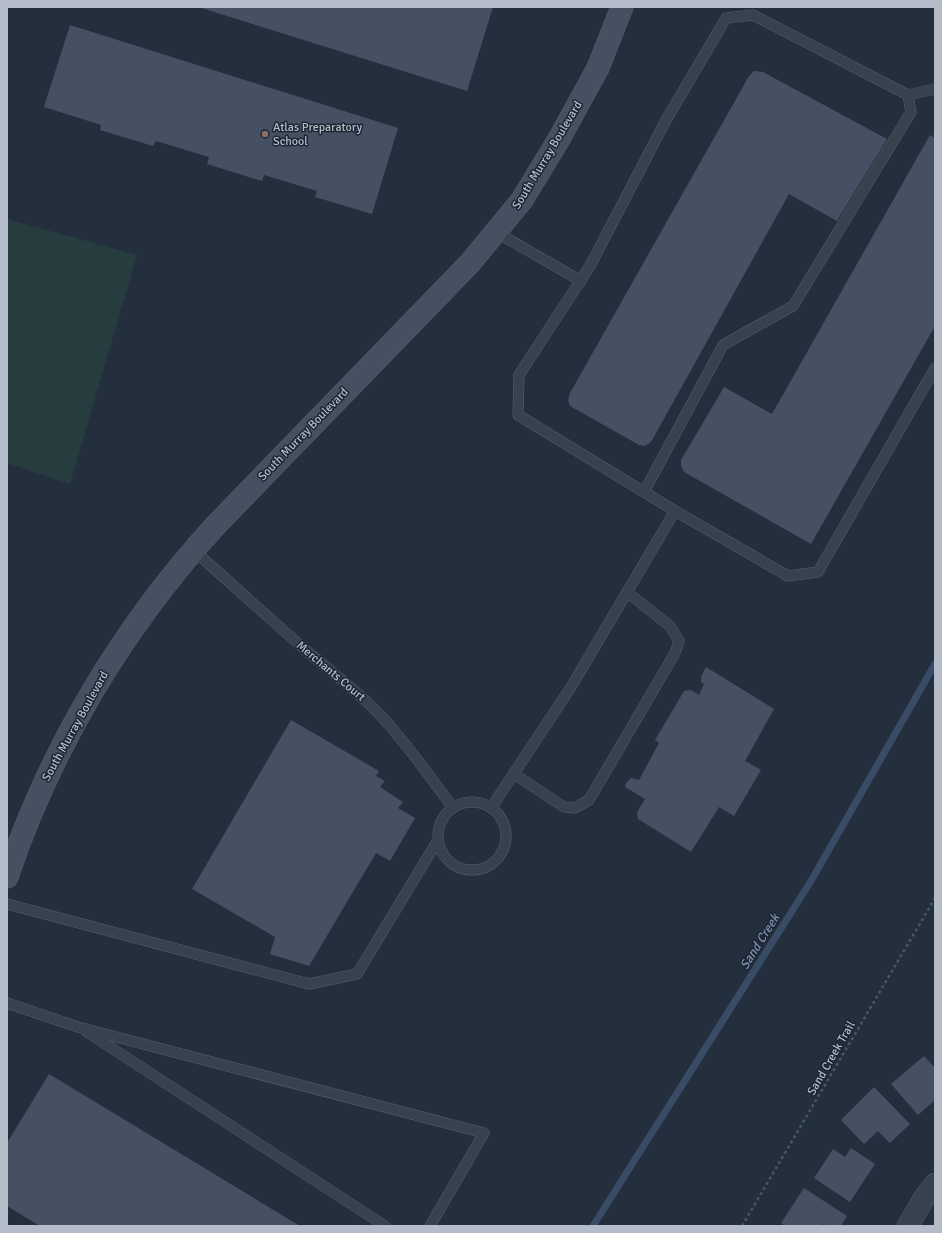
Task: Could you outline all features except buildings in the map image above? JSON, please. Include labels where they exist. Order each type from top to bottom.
[{"type":"main road","name":"South Murray Boulevard","points":[[9,867],[40,791],[75,720],[105,670],[150,606],[193,550],[470,263],[522,200],[559,139],[598,68],[622,7]]},
{"type":"street","points":[[908,1226],[924,1198],[935,1184]]},
{"type":"lane","points":[[935,89],[908,95],[753,15],[726,18],[665,122],[590,266],[519,376],[518,415],[675,511],[788,576],[818,572],[935,368]]},
{"type":"lane","points":[[644,492],[724,345],[793,306],[911,112],[908,95]]},
{"type":"lane","points":[[496,232],[581,281]]},
{"type":"lane","points":[[491,808],[571,687],[675,511]]},
{"type":"lane","name":"Merchants Court","points":[[193,550],[371,705],[384,718],[420,763],[453,808]]},
{"type":"lane","points":[[514,774],[564,807],[575,808],[588,800],[675,653],[679,641],[670,626],[627,592]]},
{"type":"lane","points":[[472,802],[484,804],[491,808],[501,817],[506,828],[507,835],[505,847],[498,858],[492,864],[477,870],[462,868],[447,859],[440,849],[438,840],[441,821],[449,811],[460,804],[472,802]]},
{"type":"lane","points":[[7,904],[309,984],[357,974],[438,840]]},
{"type":"lane","points":[[7,1003],[78,1026],[484,1133],[430,1226]]},
{"type":"lane","points":[[78,1026],[385,1226]]},
{"type":"path","name":"Sand Creek Trail","points":[[742,1226],[935,898]]},
{"type":"green space","points":[[7,219],[137,255],[70,484],[7,463]]},
{"type":"waterway","name":"Sand Creek","points":[[593,1226],[811,881],[935,664]]},
{"type":"place","name":"Atlas Preparatory School","points":[[265,134]]}]
